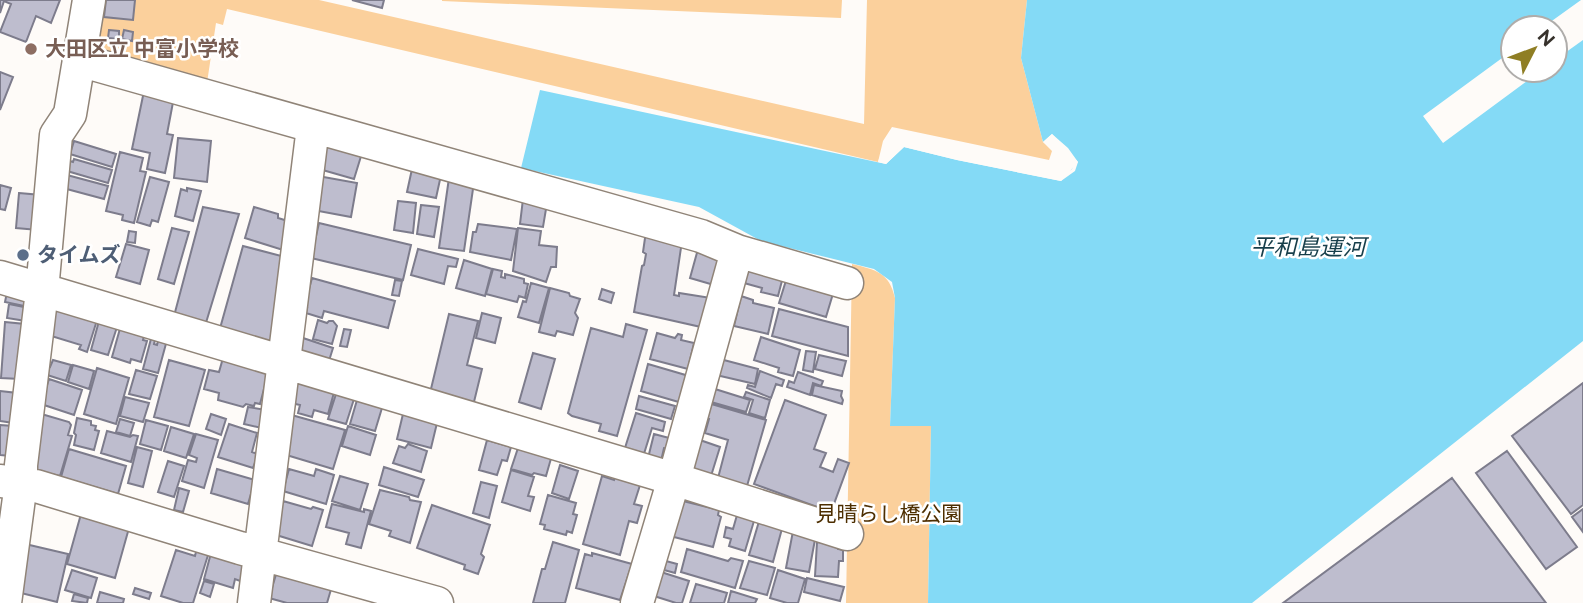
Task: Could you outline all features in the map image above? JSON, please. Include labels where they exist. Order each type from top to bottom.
[{"type":"street","points":[[5,603],[11,482],[21,465],[42,291],[55,135],[70,114],[89,0]]},
{"type":"street","points":[[79,60],[701,236],[737,251],[847,283]]},
{"type":"street","points":[[254,603],[313,127]]},
{"type":"street","points":[[637,603],[737,251]]},
{"type":"street","points":[[0,277],[847,534]]},
{"type":"street","points":[[11,482],[438,603]]},
{"type":"green space","points":[[89,0],[319,0],[864,124],[867,0],[1027,0],[1021,58],[1043,142],[1052,151],[1049,160],[892,127],[883,141],[878,162],[227,9],[223,25],[216,23],[205,96],[79,60]]},
{"type":"green space","points":[[442,0],[842,0],[841,18],[442,1]]},
{"type":"green space","name":"見晴らし橋公園","points":[[852,264],[868,268],[885,277],[895,298],[890,426],[931,426],[928,603],[846,603]]},
{"type":"water","name":"平和島運河","points":[[1027,0],[1583,0],[1583,341],[1252,603],[928,603],[931,426],[890,426],[895,298],[892,282],[874,269],[761,241],[699,207],[521,168],[540,90],[886,164],[904,147],[1061,181],[1078,162],[1052,134],[1043,142],[1021,58]]},
{"type":"pier","points":[[1583,0],[1583,40],[1569,50],[1569,14],[1562,14]]},
{"type":"pier","points":[[1499,60],[1499,84],[1523,84],[1443,143],[1423,116]]},
{"type":"pier","points":[[1052,134],[1068,148],[1078,162],[1075,171],[1061,181],[904,147],[886,164],[878,162],[879,159],[885,161],[904,143],[957,157],[1061,177],[1072,169],[1074,163],[1066,150],[1052,138],[1046,144],[1043,142]]},
{"type":"building","points":[[0,0],[60,0],[51,23],[36,16],[26,42],[0,32],[11,4],[4,1],[0,13]]},
{"type":"building","points":[[106,0],[135,0],[133,20],[104,17]]},
{"type":"building","points":[[352,0],[384,0],[382,8]]},
{"type":"building","points":[[109,30],[119,31],[119,39],[108,38]]},
{"type":"building","points":[[124,30],[133,32],[132,41],[122,39]]},
{"type":"building","points":[[0,72],[13,77],[0,110]]},
{"type":"building","points":[[144,91],[174,97],[167,134],[173,135],[165,173],[147,169],[150,153],[132,149]]},
{"type":"building","points":[[178,138],[211,141],[207,182],[174,178]]},
{"type":"building","points":[[74,141],[116,154],[112,167],[70,154]]},
{"type":"building","points":[[321,141],[362,153],[354,179],[319,169]]},
{"type":"building","points":[[120,152],[143,158],[140,171],[146,172],[134,223],[122,220],[123,215],[106,211]]},
{"type":"building","points":[[74,159],[112,170],[108,183],[67,171],[70,161],[73,162]]},
{"type":"building","points":[[412,169],[441,175],[436,198],[407,192]]},
{"type":"building","points":[[67,175],[108,186],[104,199],[63,188]]},
{"type":"building","points":[[318,176],[357,183],[351,217],[313,210]]},
{"type":"building","points":[[150,177],[169,182],[158,222],[152,220],[150,226],[137,222]]},
{"type":"building","points":[[449,178],[474,182],[464,251],[439,248]]},
{"type":"building","points":[[0,185],[11,188],[5,210],[0,209]]},
{"type":"building","points":[[187,188],[201,191],[193,221],[175,216],[181,189],[187,191]]},
{"type":"building","points":[[19,193],[41,195],[38,230],[16,228]]},
{"type":"building","points":[[523,199],[539,201],[546,209],[543,227],[520,224]]},
{"type":"building","points":[[398,201],[416,203],[413,233],[394,230]]},
{"type":"building","points":[[421,205],[439,207],[434,237],[417,234]]},
{"type":"building","points":[[203,207],[239,214],[205,326],[174,316]]},
{"type":"building","points":[[254,207],[278,214],[278,218],[291,222],[283,250],[245,238]]},
{"type":"building","points":[[319,223],[411,245],[403,280],[311,258]]},
{"type":"building","points":[[478,224],[517,229],[511,260],[470,252],[473,232],[476,232]]},
{"type":"building","points":[[172,228],[189,232],[174,284],[158,279]]},
{"type":"building","points":[[518,228],[541,231],[539,245],[557,247],[556,267],[551,267],[546,282],[513,271]]},
{"type":"building","points":[[129,231],[136,232],[135,243],[127,242]]},
{"type":"building","points":[[646,231],[682,241],[674,295],[679,296],[679,293],[711,298],[701,327],[634,312],[646,254],[643,252]]},
{"type":"building","points":[[126,244],[149,250],[140,284],[116,277]]},
{"type":"building","points":[[243,246],[285,257],[276,345],[219,332]]},
{"type":"building","points":[[418,249],[458,259],[456,267],[448,266],[444,284],[411,275]]},
{"type":"building","points":[[698,249],[723,257],[714,285],[690,278]]},
{"type":"building","points":[[464,260],[492,269],[485,296],[456,288]]},
{"type":"building","points":[[749,263],[784,273],[778,296],[761,292],[762,288],[744,283]]},
{"type":"building","points":[[493,269],[502,271],[501,277],[505,278],[505,274],[524,279],[524,283],[528,284],[525,298],[519,296],[517,302],[486,294]]},
{"type":"building","points":[[788,274],[835,287],[826,317],[779,303]]},
{"type":"building","points":[[312,278],[395,301],[388,328],[324,311],[322,318],[306,313],[307,308],[304,308]]},
{"type":"building","points":[[395,280],[402,281],[399,296],[392,295]]},
{"type":"building","points":[[531,283],[549,288],[539,323],[518,317],[523,301],[526,302]]},
{"type":"building","points":[[550,288],[580,299],[575,313],[578,318],[573,335],[557,331],[555,336],[539,332]]},
{"type":"building","points":[[602,289],[614,293],[611,303],[599,299]]},
{"type":"building","points":[[7,292],[30,298],[29,307],[5,302]]},
{"type":"building","points":[[741,296],[753,300],[753,303],[774,308],[768,334],[734,326]]},
{"type":"building","points":[[47,302],[98,317],[87,352],[79,349],[81,345],[48,335]]},
{"type":"building","points":[[9,304],[29,308],[26,321],[7,318]]},
{"type":"building","points":[[779,309],[848,327],[848,356],[772,336]]},
{"type":"building","points":[[482,313],[501,318],[495,343],[476,338]]},
{"type":"building","points":[[449,314],[478,321],[467,365],[482,369],[473,406],[430,393]]},
{"type":"building","points":[[318,320],[327,323],[333,321],[337,326],[332,344],[313,339]]},
{"type":"building","points":[[99,321],[117,327],[108,355],[91,350]]},
{"type":"building","points":[[5,322],[25,324],[20,379],[1,378]]},
{"type":"building","points":[[626,324],[647,330],[617,436],[599,431],[601,424],[568,413],[591,328],[623,337]]},
{"type":"building","points":[[121,325],[145,332],[143,340],[147,341],[141,362],[131,359],[130,363],[112,357]]},
{"type":"building","points":[[344,329],[351,330],[347,347],[340,346]]},
{"type":"building","points":[[657,333],[675,338],[678,334],[682,335],[681,340],[694,343],[688,369],[650,359]]},
{"type":"building","points":[[152,335],[156,336],[154,344],[157,345],[159,338],[167,340],[158,373],[143,369]]},
{"type":"building","points":[[300,337],[333,348],[328,364],[295,353]]},
{"type":"building","points":[[761,337],[800,350],[793,376],[754,360]]},
{"type":"building","points":[[806,351],[816,352],[813,372],[803,370]]},
{"type":"building","points":[[533,353],[555,359],[541,409],[519,402]]},
{"type":"building","points":[[819,355],[846,361],[842,376],[815,369]]},
{"type":"building","points":[[223,358],[269,370],[260,404],[246,404],[243,407],[218,400],[219,393],[204,389],[209,370],[219,372]]},
{"type":"building","points":[[720,359],[758,369],[755,384],[716,375]]},
{"type":"building","points":[[53,360],[71,365],[66,381],[44,374],[46,366],[50,367]]},
{"type":"building","points":[[169,360],[205,370],[189,426],[154,417]]},
{"type":"building","points":[[648,364],[689,376],[682,403],[641,391]]},
{"type":"building","points":[[73,365],[94,371],[89,389],[68,382]]},
{"type":"building","points":[[97,368],[129,378],[116,424],[84,414]]},
{"type":"building","points":[[136,370],[157,376],[150,399],[129,394]]},
{"type":"building","points":[[760,371],[784,380],[782,386],[776,384],[771,398],[747,388],[748,385],[755,387]]},
{"type":"building","points":[[798,372],[823,381],[821,386],[813,383],[810,395],[787,387],[789,381],[794,383]]},
{"type":"building","points":[[49,379],[82,390],[74,415],[41,404]]},
{"type":"building","points":[[298,379],[335,389],[328,414],[314,410],[312,417],[298,413],[300,405],[291,403]]},
{"type":"building","points":[[1583,383],[1583,505],[1571,514],[1512,436]]},
{"type":"building","points":[[814,385],[842,391],[842,404],[812,395]]},
{"type":"building","points":[[715,389],[750,400],[746,412],[711,402]]},
{"type":"building","points":[[0,391],[17,393],[14,423],[0,421]]},
{"type":"building","points":[[746,392],[770,400],[765,418],[749,413],[753,400],[744,397]]},
{"type":"building","points":[[336,394],[354,399],[346,424],[328,419]]},
{"type":"building","points":[[639,396],[675,406],[671,419],[636,409]]},
{"type":"building","points":[[125,397],[149,403],[143,422],[120,416]]},
{"type":"building","points":[[357,400],[382,408],[375,431],[350,424]]},
{"type":"building","points":[[785,400],[826,415],[814,449],[826,453],[820,467],[833,472],[838,459],[849,463],[831,512],[754,484]]},
{"type":"building","points":[[708,403],[766,420],[747,486],[718,478],[728,440],[705,433],[709,419],[703,417]]},
{"type":"building","points":[[248,407],[266,410],[262,428],[244,424]]},
{"type":"building","points":[[38,413],[69,422],[71,425],[68,435],[72,436],[60,476],[28,469]]},
{"type":"building","points":[[636,413],[665,422],[663,431],[652,428],[643,457],[624,451]]},
{"type":"building","points":[[211,414],[226,419],[221,435],[206,429]]},
{"type":"building","points":[[288,414],[345,430],[333,469],[283,454]]},
{"type":"building","points":[[403,414],[437,423],[431,448],[397,439]]},
{"type":"building","points":[[77,418],[91,421],[91,425],[96,426],[95,430],[99,431],[94,450],[74,445]]},
{"type":"building","points":[[120,419],[134,423],[130,436],[116,432]]},
{"type":"building","points":[[146,420],[168,426],[161,450],[140,444]]},
{"type":"building","points":[[229,424],[257,433],[252,452],[258,454],[253,468],[218,457]]},
{"type":"building","points":[[0,425],[13,426],[10,456],[0,455]]},
{"type":"building","points":[[348,426],[376,435],[370,455],[342,446]]},
{"type":"building","points":[[171,427],[194,434],[186,458],[164,451]]},
{"type":"building","points":[[107,431],[130,437],[138,436],[131,462],[101,453]]},
{"type":"building","points":[[196,434],[218,440],[204,488],[182,481],[188,460],[196,462],[197,458],[189,455]]},
{"type":"building","points":[[654,434],[673,439],[671,449],[664,448],[661,461],[648,458]]},
{"type":"building","points":[[697,439],[720,447],[711,476],[688,469]]},
{"type":"building","points":[[487,440],[511,447],[507,461],[502,460],[497,475],[479,470]]},
{"type":"building","points":[[408,444],[427,451],[421,472],[393,463],[399,446],[405,448]]},
{"type":"building","points":[[519,445],[552,455],[546,476],[511,469]]},
{"type":"building","points":[[137,447],[152,451],[143,487],[128,483]]},
{"type":"building","points":[[69,449],[126,466],[118,494],[61,477]]},
{"type":"building","points":[[1507,451],[1577,547],[1546,569],[1476,473]]},
{"type":"building","points":[[168,461],[184,466],[174,497],[158,492]]},
{"type":"building","points":[[560,465],[578,471],[569,499],[552,493]]},
{"type":"building","points":[[384,467],[424,480],[418,497],[379,485]]},
{"type":"building","points":[[217,469],[255,480],[248,504],[211,493]]},
{"type":"building","points":[[289,469],[314,476],[316,469],[334,475],[326,504],[283,491]]},
{"type":"building","points":[[511,470],[534,477],[528,496],[534,497],[530,511],[502,502]]},
{"type":"building","points":[[615,475],[641,482],[634,504],[642,506],[637,523],[629,521],[620,555],[583,544],[602,476],[614,480]]},
{"type":"building","points":[[340,476],[368,484],[360,510],[332,501]]},
{"type":"building","points":[[1452,478],[1546,603],[1283,603]]},
{"type":"building","points":[[481,482],[497,486],[489,518],[473,513]]},
{"type":"building","points":[[179,488],[189,491],[183,512],[174,510]]},
{"type":"building","points":[[380,490],[421,502],[410,543],[389,536],[391,531],[369,524]]},
{"type":"building","points":[[548,495],[576,503],[573,514],[577,515],[572,533],[567,531],[566,535],[544,529],[545,525],[540,524]]},
{"type":"building","points":[[679,500],[719,510],[718,515],[721,517],[713,547],[670,536]]},
{"type":"building","points":[[283,501],[323,510],[312,546],[273,534]]},
{"type":"building","points":[[332,504],[364,512],[364,509],[371,511],[361,548],[346,544],[349,533],[326,527]]},
{"type":"building","points":[[432,505],[490,525],[478,574],[464,569],[465,565],[417,548]]},
{"type":"building","points":[[1583,509],[1583,532],[1572,517]]},
{"type":"building","points":[[81,514],[129,528],[115,578],[67,564]]},
{"type":"building","points":[[737,515],[754,521],[745,551],[729,546],[731,539],[724,537],[726,527],[733,529]]},
{"type":"building","points":[[760,518],[783,525],[773,562],[749,555]]},
{"type":"building","points":[[793,531],[816,534],[809,572],[786,568]]},
{"type":"building","points":[[553,542],[579,550],[565,603],[533,603],[542,569],[545,569]]},
{"type":"building","points":[[817,542],[838,543],[838,549],[843,550],[838,577],[815,576]]},
{"type":"building","points":[[21,543],[68,554],[57,602],[17,592]]},
{"type":"building","points":[[197,548],[209,552],[193,603],[183,603],[161,596],[176,550],[195,556]]},
{"type":"building","points":[[687,549],[728,561],[731,558],[743,561],[735,588],[681,572]]},
{"type":"building","points":[[211,553],[245,563],[243,582],[235,579],[233,588],[204,579]]},
{"type":"building","points":[[592,553],[632,564],[620,600],[576,588],[585,554],[592,556]]},
{"type":"building","points":[[666,561],[677,564],[675,573],[664,570]]},
{"type":"building","points":[[749,561],[775,568],[767,595],[740,588]]},
{"type":"building","points":[[72,570],[97,578],[91,598],[65,590]]},
{"type":"building","points":[[778,570],[805,579],[798,603],[770,598]]},
{"type":"building","points":[[277,571],[332,586],[327,603],[287,603],[269,598]]},
{"type":"building","points":[[661,572],[689,581],[682,603],[654,596]]},
{"type":"building","points":[[807,578],[844,587],[840,601],[804,592]]},
{"type":"building","points":[[204,581],[214,584],[210,597],[200,593]]},
{"type":"building","points":[[696,584],[727,593],[724,603],[690,603]]},
{"type":"building","points":[[135,588],[151,593],[149,599],[133,594]]},
{"type":"building","points":[[731,591],[757,599],[755,603],[728,603]]},
{"type":"building","points":[[100,592],[124,599],[123,603],[97,603]]},
{"type":"building","points":[[74,594],[88,598],[87,603],[72,601]]},
{"type":"place","name":"大田区立 中富小学校","points":[[31,49]]},
{"type":"place","name":"タイムズ","points":[[23,255]]}]
